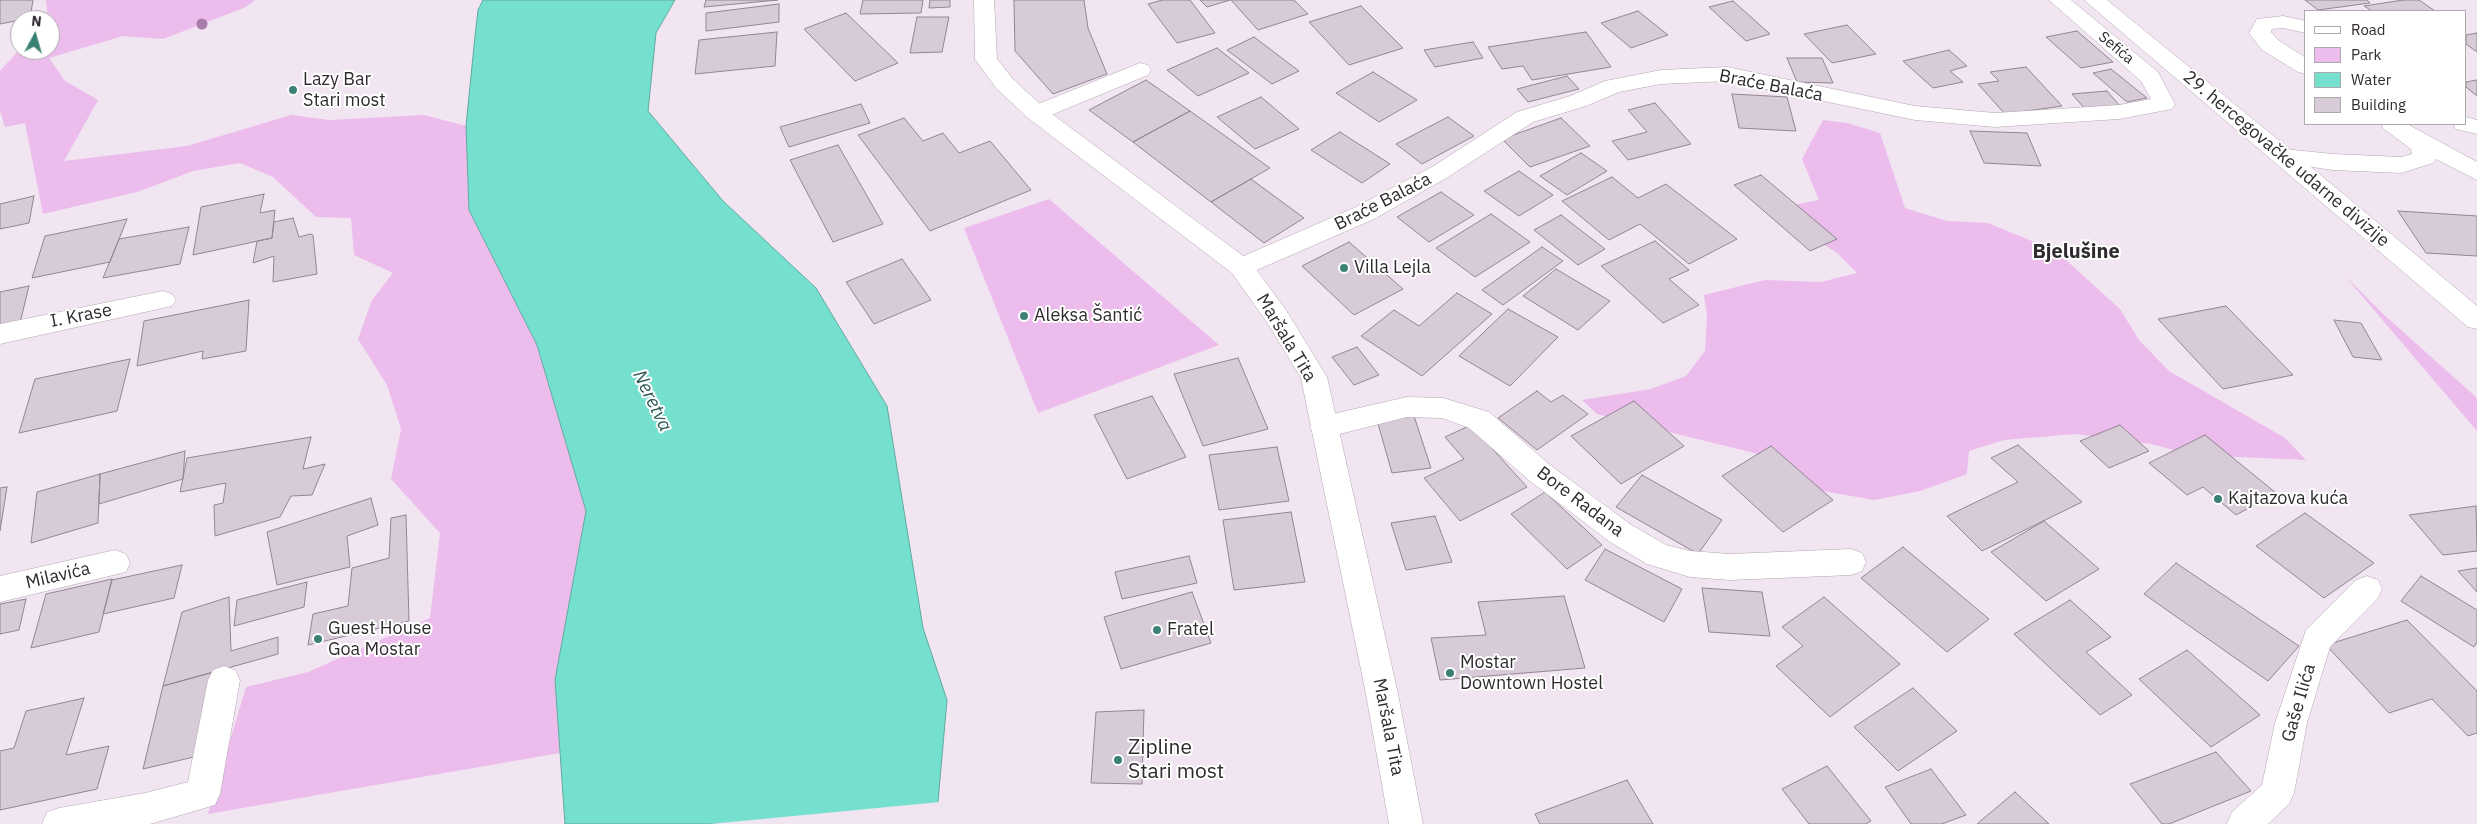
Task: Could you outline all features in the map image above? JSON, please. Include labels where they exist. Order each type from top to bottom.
[{"type":"street","name":"Maršala Tita","points":[[984,0],[986,60],[1004,82],[1036,113],[1241,267],[1277,317],[1314,377],[1382,694],[1400,823]]},
{"type":"street","name":"Sefića","points":[[2059,0],[2150,77],[2164,104]]},
{"type":"street","name":"29. hercegovačke udarne divizije","points":[[2094,0],[2290,160],[2477,320]]},
{"type":"street","points":[[2304,27],[2283,22],[2264,23],[2260,33],[2270,45],[2304,66]]},
{"type":"street","points":[[1036,113],[1140,70]]},
{"type":"street","name":"Braće Balaća","points":[[1241,267],[1365,213],[1440,172],[1525,117],[1578,100],[1613,86],[1661,76],[1727,74],[1915,113],[1995,120],[2119,112],[2164,104]]},
{"type":"street","points":[[2290,160],[2401,165],[2425,158],[2420,145],[2399,128]]},
{"type":"street","points":[[2399,128],[2477,172]]},
{"type":"street","name":"I. Krase","points":[[0,334],[162,300]]},
{"type":"street","name":"Bore Radana","points":[[1324,427],[1407,407],[1443,408],[1479,420],[1540,473],[1593,513],[1620,533],[1658,554],[1690,564],[1730,567],[1851,562]]},
{"type":"street","name":"Milavića","points":[[0,589],[115,563]]},
{"type":"street","name":"Gaše Ilića","points":[[2244,824],[2277,793],[2291,723],[2317,640],[2366,589]]},
{"type":"street","points":[[59,824],[145,809],[203,794],[224,680]]},
{"type":"green space","points":[[46,0],[255,0],[246,7],[163,39],[123,36],[60,55],[60,10],[47,10]]},
{"type":"green space","points":[[10,60],[50,60],[65,81],[98,100],[64,161],[187,146],[291,115],[329,120],[424,115],[466,126],[469,210],[537,345],[586,511],[555,680],[560,753],[208,814],[246,687],[308,672],[430,618],[440,533],[391,479],[401,429],[387,385],[358,339],[372,300],[393,273],[354,255],[351,218],[316,217],[273,177],[240,163],[193,171],[137,192],[43,214],[25,123],[5,127],[0,111],[0,71]]},
{"type":"green space","points":[[1823,120],[1847,123],[1880,133],[1905,208],[1947,221],[1988,223],[2056,251],[2120,309],[2139,340],[2169,371],[2285,438],[2306,460],[2193,455],[2151,444],[2075,434],[2004,440],[1969,451],[1967,474],[1920,491],[1874,500],[1812,489],[1758,454],[1597,414],[1582,400],[1651,389],[1686,376],[1705,351],[1707,315],[1704,295],[1765,280],[1821,282],[1857,273],[1837,253],[1796,227],[1794,205],[1819,200],[1802,159]]},
{"type":"green space","points":[[1049,199],[1219,345],[1038,413],[964,228]]},
{"type":"green space","points":[[2345,276],[2381,312],[2477,398],[2477,431]]},
{"type":"water","name":"Neretva","points":[[483,0],[675,0],[656,33],[648,111],[723,201],[816,288],[887,406],[923,628],[947,700],[936,824],[565,824],[555,680],[586,511],[537,345],[469,210],[466,126],[478,10]]},
{"type":"pier","points":[[940,802],[938,824],[710,824]]},
{"type":"building","points":[[0,0],[33,0],[31,10],[10,10],[10,22],[0,24]]},
{"type":"building","points":[[706,0],[778,0],[704,7]]},
{"type":"building","points":[[863,0],[923,0],[921,13],[860,14]]},
{"type":"building","points":[[930,0],[950,0],[950,7],[929,8]]},
{"type":"building","points":[[1014,0],[1084,0],[1088,28],[1107,74],[1053,94],[1015,51]]},
{"type":"building","points":[[1162,0],[1190,0],[1215,33],[1177,43],[1148,4]]},
{"type":"building","points":[[1200,0],[1230,0],[1207,7]]},
{"type":"building","points":[[1231,0],[1294,0],[1308,14],[1258,30]]},
{"type":"building","points":[[2305,0],[2367,0],[2370,3],[2318,10]]},
{"type":"building","points":[[2403,0],[2419,0],[2434,10],[2370,10],[2364,6]]},
{"type":"building","points":[[1733,1],[1770,34],[1746,41],[1709,7]]},
{"type":"building","points":[[779,4],[779,22],[706,31],[706,13]]},
{"type":"building","points":[[1361,6],[1403,48],[1349,65],[1309,22]]},
{"type":"building","points":[[1638,11],[1668,35],[1631,48],[1601,23]]},
{"type":"building","points":[[846,13],[898,63],[855,81],[804,29]]},
{"type":"building","points":[[917,17],[949,17],[942,52],[910,53]]},
{"type":"building","points":[[1847,25],[1876,54],[1832,63],[1804,34]]},
{"type":"building","points":[[2077,31],[2113,62],[2081,68],[2046,37]]},
{"type":"building","points":[[777,32],[775,66],[695,74],[699,40]]},
{"type":"building","points":[[1586,32],[1611,67],[1532,80],[1523,66],[1502,69],[1488,47]]},
{"type":"building","points":[[2477,33],[2477,52],[2467,45],[2467,35]]},
{"type":"building","points":[[1254,37],[1299,71],[1272,84],[1227,50]]},
{"type":"building","points":[[1473,42],[1483,58],[1435,67],[1424,50]]},
{"type":"building","points":[[1217,48],[1249,73],[1198,96],[1167,70]]},
{"type":"building","points":[[1949,50],[1967,66],[1950,71],[1963,82],[1933,88],[1903,61]]},
{"type":"building","points":[[1787,58],[1822,58],[1833,83],[1797,82]]},
{"type":"building","points":[[2026,67],[2062,106],[2005,114],[1978,84],[1999,81],[1990,72]]},
{"type":"building","points":[[2111,69],[2147,98],[2127,102],[2093,73]]},
{"type":"building","points":[[1373,72],[1417,100],[1379,122],[1336,93]]},
{"type":"building","points":[[1567,76],[1579,89],[1528,102],[1517,89]]},
{"type":"building","points":[[1146,80],[1190,111],[1133,142],[1089,110]]},
{"type":"building","points":[[2477,80],[2477,96],[2467,88],[2467,82]]},
{"type":"building","points":[[2107,91],[2120,106],[2085,109],[2072,94]]},
{"type":"building","points":[[1732,94],[1787,97],[1796,131],[1739,128]]},
{"type":"building","points":[[1261,97],[1299,129],[1255,149],[1217,117]]},
{"type":"building","points":[[1655,103],[1691,144],[1628,160],[1612,141],[1647,132],[1628,110]]},
{"type":"building","points":[[861,104],[870,123],[789,147],[780,127]]},
{"type":"building","points":[[1190,111],[1270,168],[1211,202],[1133,142]]},
{"type":"building","points":[[1448,117],[1474,136],[1422,164],[1396,144]]},
{"type":"building","points":[[904,118],[923,141],[943,133],[959,153],[990,141],[1031,190],[930,231],[858,135]]},
{"type":"building","points":[[1561,118],[1590,146],[1530,167],[1502,139]]},
{"type":"building","points":[[1970,131],[2027,133],[2041,166],[1984,163]]},
{"type":"building","points":[[1340,132],[1390,164],[1362,183],[1311,150]]},
{"type":"building","points":[[838,145],[883,224],[833,242],[790,160]]},
{"type":"building","points":[[1581,153],[1607,171],[1567,195],[1540,176]]},
{"type":"building","points":[[1519,171],[1553,195],[1519,216],[1484,191]]},
{"type":"building","points":[[1761,175],[1837,239],[1810,251],[1734,185]]},
{"type":"building","points":[[1612,177],[1638,198],[1666,184],[1737,239],[1689,264],[1640,224],[1609,240],[1562,201]]},
{"type":"building","points":[[1251,179],[1304,218],[1264,243],[1211,202]]},
{"type":"building","points":[[1441,192],[1474,215],[1429,242],[1397,217]]},
{"type":"building","points":[[264,194],[260,213],[275,210],[272,238],[193,255],[201,207]]},
{"type":"building","points":[[34,196],[29,223],[0,229],[0,204]]},
{"type":"building","points":[[2398,211],[2477,216],[2477,256],[2426,253]]},
{"type":"building","points":[[1491,214],[1530,242],[1475,277],[1436,248]]},
{"type":"building","points":[[1561,215],[1605,249],[1578,265],[1534,230]]},
{"type":"building","points":[[293,218],[299,237],[313,235],[317,274],[273,282],[274,256],[253,263],[257,241],[272,238],[274,222]]},
{"type":"building","points":[[127,219],[110,262],[32,278],[45,236]]},
{"type":"building","points":[[189,227],[180,264],[103,278],[119,239]]},
{"type":"building","points":[[1655,241],[1689,270],[1669,279],[1699,305],[1663,323],[1601,266]]},
{"type":"building","points":[[1349,242],[1403,289],[1354,315],[1302,266]]},
{"type":"building","points":[[1542,247],[1563,261],[1503,305],[1482,290]]},
{"type":"building","points":[[902,259],[931,300],[874,324],[846,282]]},
{"type":"building","points":[[1556,269],[1610,301],[1578,330],[1523,296]]},
{"type":"building","points":[[29,286],[19,327],[0,332],[0,292]]},
{"type":"building","points":[[1457,293],[1492,314],[1422,376],[1361,336],[1394,310],[1419,326]]},
{"type":"building","points":[[249,300],[246,351],[202,359],[203,351],[137,366],[144,321]]},
{"type":"building","points":[[2226,306],[2293,375],[2223,389],[2158,319]]},
{"type":"building","points":[[1508,309],[1558,337],[1510,386],[1459,356]]},
{"type":"building","points":[[2334,320],[2361,323],[2382,360],[2353,357]]},
{"type":"building","points":[[1357,347],[1379,375],[1354,385],[1332,357]]},
{"type":"building","points":[[1238,358],[1268,429],[1203,446],[1174,374]]},
{"type":"building","points":[[130,359],[117,411],[19,433],[35,379]]},
{"type":"building","points":[[1537,391],[1551,402],[1563,395],[1588,414],[1537,450],[1498,418]]},
{"type":"building","points":[[1152,396],[1186,457],[1127,479],[1094,415]]},
{"type":"building","points":[[1634,401],[1684,446],[1621,484],[1571,436]]},
{"type":"building","points":[[1414,416],[1431,468],[1392,473],[1377,420]]},
{"type":"building","points":[[1471,425],[1527,487],[1460,521],[1424,478],[1464,459],[1445,437]]},
{"type":"building","points":[[2120,425],[2149,451],[2109,468],[2080,441]]},
{"type":"building","points":[[2205,435],[2276,493],[2236,515],[2203,487],[2187,495],[2149,463]]},
{"type":"building","points":[[311,437],[303,469],[325,464],[312,495],[291,496],[280,517],[215,536],[214,505],[223,503],[226,483],[180,492],[187,458]]},
{"type":"building","points":[[2018,445],[2082,502],[1982,551],[1947,516],[2018,482],[1991,458]]},
{"type":"building","points":[[1771,446],[1833,500],[1783,532],[1722,476]]},
{"type":"building","points":[[1277,447],[1289,501],[1219,510],[1209,455]]},
{"type":"building","points":[[185,451],[183,479],[99,504],[100,474]]},
{"type":"building","points":[[100,474],[98,523],[31,543],[37,492]]},
{"type":"building","points":[[1642,475],[1722,520],[1698,554],[1616,507]]},
{"type":"building","points":[[7,487],[0,531],[0,488]]},
{"type":"building","points":[[1545,492],[1602,545],[1567,569],[1511,514]]},
{"type":"building","points":[[371,498],[378,525],[347,536],[350,567],[277,585],[267,532]]},
{"type":"building","points":[[2476,506],[2477,551],[2443,555],[2409,515]]},
{"type":"building","points":[[1291,512],[1305,582],[1234,590],[1223,520]]},
{"type":"building","points":[[2305,513],[2374,563],[2324,598],[2256,546]]},
{"type":"building","points":[[406,515],[409,621],[308,645],[313,614],[348,606],[352,568],[389,558],[391,518]]},
{"type":"building","points":[[1435,516],[1452,562],[1406,570],[1391,523]]},
{"type":"building","points":[[2044,521],[2099,569],[2046,601],[1991,552]]},
{"type":"building","points":[[1903,547],[1989,619],[1947,652],[1861,578]]},
{"type":"building","points":[[1605,549],[1682,589],[1664,622],[1585,580]]},
{"type":"building","points":[[1189,556],[1197,583],[1122,599],[1115,572]]},
{"type":"building","points":[[2176,563],[2299,646],[2268,681],[2144,594]]},
{"type":"building","points":[[182,565],[174,598],[103,614],[112,580]]},
{"type":"building","points":[[2477,568],[2477,592],[2458,571]]},
{"type":"building","points":[[2421,576],[2477,610],[2477,642],[2474,647],[2401,601]]},
{"type":"building","points":[[112,579],[99,632],[31,648],[46,594]]},
{"type":"building","points":[[307,582],[304,607],[234,626],[237,600]]},
{"type":"building","points":[[1702,588],[1762,592],[1770,636],[1709,632]]},
{"type":"building","name":"Fratel","points":[[1192,592],[1211,643],[1121,669],[1104,617]]},
{"type":"building","points":[[1564,596],[1585,668],[1440,680],[1431,638],[1486,635],[1478,602]]},
{"type":"building","points":[[229,597],[231,651],[278,637],[278,654],[163,686],[182,612]]},
{"type":"building","points":[[1824,597],[1900,664],[1830,717],[1776,666],[1803,646],[1782,627]]},
{"type":"building","points":[[26,599],[19,630],[0,634],[0,604]]},
{"type":"building","points":[[2070,600],[2111,637],[2086,652],[2132,695],[2100,715],[2014,634]]},
{"type":"building","points":[[2407,620],[2477,691],[2477,733],[2468,736],[2432,699],[2389,713],[2326,645]]},
{"type":"building","points":[[2187,650],[2260,715],[2211,747],[2139,679]]},
{"type":"building","points":[[214,672],[198,756],[143,769],[163,686]]},
{"type":"building","points":[[1913,688],[1957,731],[1898,771],[1854,727]]},
{"type":"building","points":[[84,698],[66,755],[109,746],[97,789],[0,810],[0,751],[14,748],[26,711]]},
{"type":"building","name":"Zipline Stari most","points":[[1144,710],[1142,784],[1091,783],[1096,712]]},
{"type":"building","points":[[2216,752],[2251,791],[2169,824],[2162,824],[2130,784]]},
{"type":"building","points":[[1827,766],[1871,821],[1866,824],[1809,824],[1782,789]]},
{"type":"building","points":[[1931,769],[1966,815],[1942,824],[1911,824],[1885,787]]},
{"type":"building","points":[[1627,780],[1653,824],[1540,824],[1535,814]]},
{"type":"building","points":[[2015,792],[2049,824],[1977,824]]},
{"type":"place","name":"Lazy Bar Stari most","points":[[293,90]]},
{"type":"place","name":"Villa Lejla","points":[[1344,268]]},
{"type":"place","name":"Aleksa Šantić","points":[[1024,316]]},
{"type":"place","name":"Kajtazova kuća","points":[[2218,499]]},
{"type":"place","name":"Fratel","points":[[1157,630]]},
{"type":"place","name":"Guest House Goa Mostar","points":[[318,639]]},
{"type":"place","name":"Mostar Downtown Hostel","points":[[1450,673]]},
{"type":"place","name":"Zipline Stari most","points":[[1118,760]]},
{"type":"district","name":"Bjelušine","points":[[2076,252]]}]
